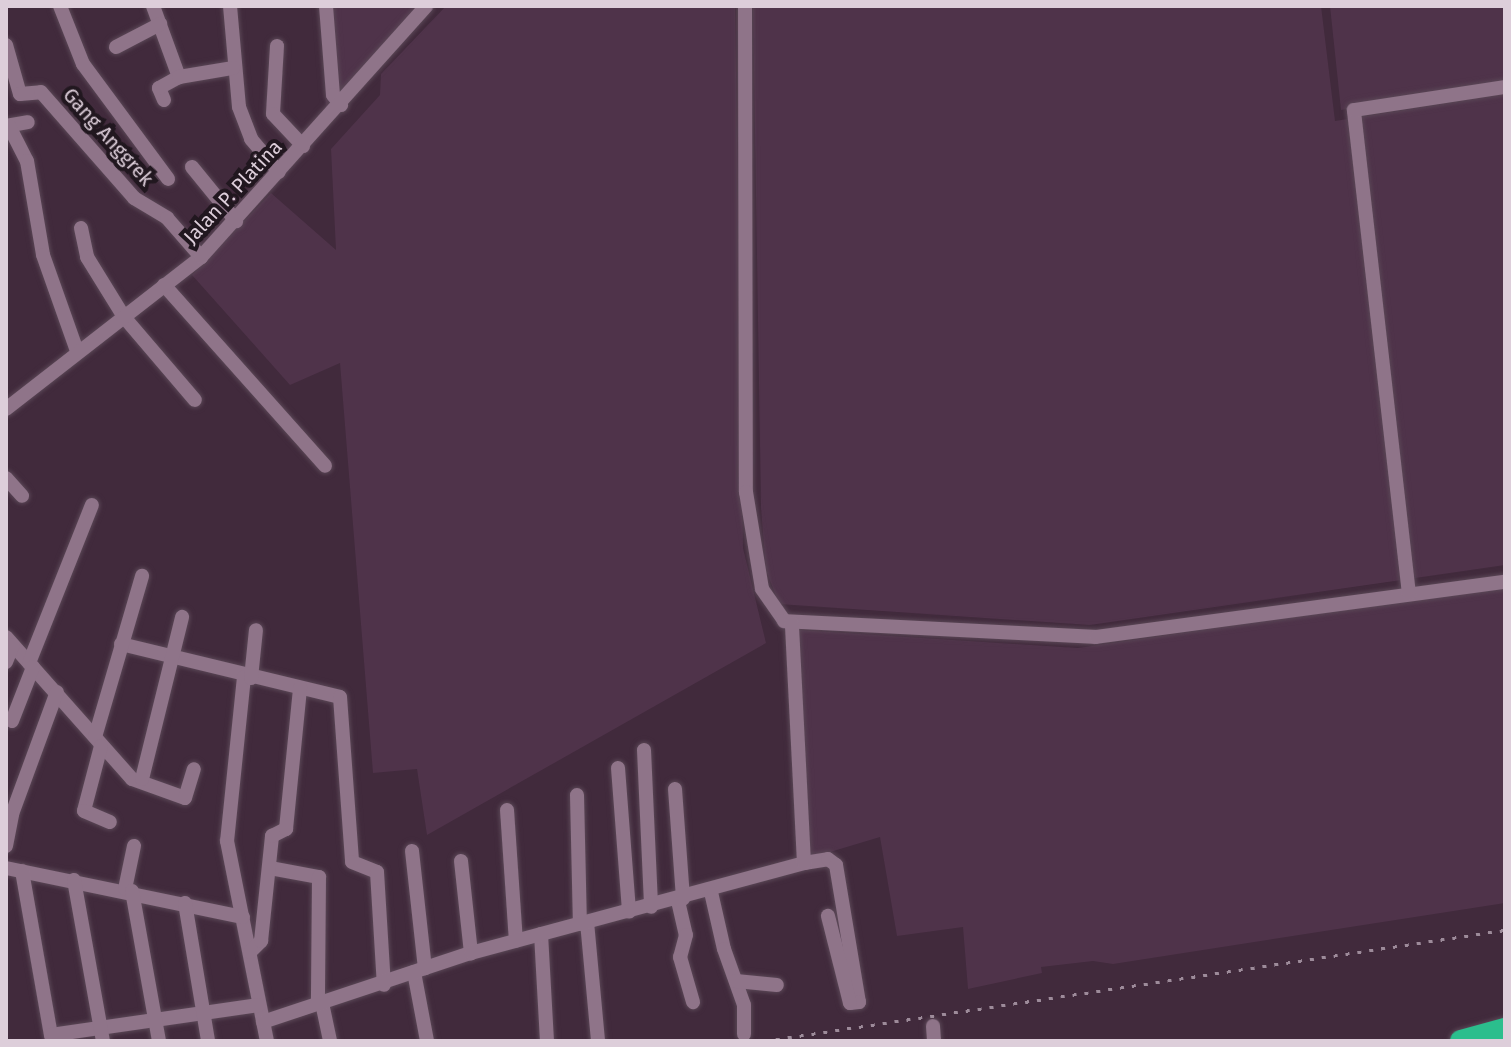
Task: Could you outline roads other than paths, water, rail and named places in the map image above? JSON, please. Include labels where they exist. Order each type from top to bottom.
[{"type":"highway","points":[[1461,1041],[1505,1029]]},
{"type":"street","points":[[60,6],[83,64],[168,179]]},
{"type":"street","points":[[153,6],[179,77]]},
{"type":"street","points":[[230,6],[233,68],[251,139],[279,172]]},
{"type":"street","points":[[326,6],[333,95],[341,105]]},
{"type":"street","name":"Jalan P. Platina","points":[[6,409],[201,257],[341,105],[426,6]]},
{"type":"street","points":[[745,6],[746,492],[762,589],[776,614],[792,623],[1096,637],[1505,582]]},
{"type":"street","points":[[116,47],[160,24]]},
{"type":"street","name":"Gang Anggrek","points":[[6,45],[20,94],[41,92],[134,198],[167,218],[201,257]]},
{"type":"street","points":[[277,46],[273,114],[303,146]]},
{"type":"street","points":[[164,100],[159,88],[179,77],[233,68]]},
{"type":"street","points":[[1409,594],[1354,110],[1505,87]]},
{"type":"street","points":[[28,122],[7,126],[27,161],[43,255],[77,351]]},
{"type":"street","points":[[192,167],[236,221]]},
{"type":"street","points":[[81,228],[87,257],[124,317],[195,400]]},
{"type":"street","points":[[164,285],[325,466]]},
{"type":"street","points":[[6,478],[22,496]]},
{"type":"street","points":[[12,721],[92,505]]},
{"type":"street","points":[[110,822],[84,811],[121,644],[142,576]]},
{"type":"street","points":[[142,779],[182,617]]},
{"type":"street","points":[[792,623],[804,863]]},
{"type":"street","points":[[256,630],[247,677],[227,841],[267,1041]]},
{"type":"street","points":[[10,641],[132,779],[142,779],[185,798],[194,769]]},
{"type":"street","points":[[6,662],[10,641]]},
{"type":"street","points":[[121,644],[247,677],[336,695],[343,702],[352,862],[377,872],[384,985]]},
{"type":"street","points":[[250,952],[261,941],[272,836],[286,829],[300,688]]},
{"type":"street","points":[[6,846],[9,813],[57,692]]},
{"type":"street","points":[[644,750],[651,907]]},
{"type":"street","points":[[618,768],[629,912]]},
{"type":"street","points":[[675,789],[680,900],[686,935],[680,957],[693,1002]]},
{"type":"street","points":[[577,795],[584,923],[598,1041]]},
{"type":"street","points":[[507,810],[516,941]]},
{"type":"street","points":[[134,846],[128,890],[159,1041]]},
{"type":"street","points":[[412,851],[427,1041]]},
{"type":"street","points":[[263,1022],[384,985],[471,953],[828,859],[836,865],[859,1002],[850,1003],[828,916]]},
{"type":"street","points":[[461,861],[471,953]]},
{"type":"street","points":[[6,868],[128,890],[243,917]]},
{"type":"street","points":[[270,868],[319,877],[320,1004],[330,1041]]},
{"type":"street","points":[[22,871],[51,1035],[102,1034],[154,1020],[259,1005]]},
{"type":"street","points":[[74,880],[102,1034]]},
{"type":"street","points":[[711,892],[744,1005],[744,1034]]},
{"type":"street","points":[[185,903],[208,1041]]},
{"type":"street","points":[[541,934],[547,1041]]},
{"type":"street","points":[[736,981],[777,985]]},
{"type":"railway","points":[[764,1041],[1505,930]]}]
